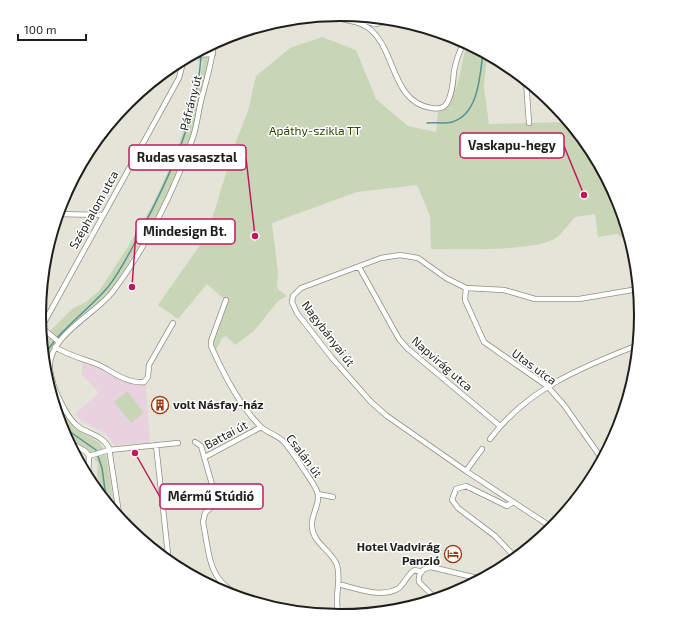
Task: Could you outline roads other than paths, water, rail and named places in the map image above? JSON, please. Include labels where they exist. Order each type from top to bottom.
[{"type":"street","points":[[355,22],[371,30],[388,54],[397,79],[406,94],[415,102],[426,107],[438,109],[444,108],[447,104],[452,89],[454,69],[462,47]]},
{"type":"street","name":"Páfrány út","points":[[50,366],[50,360],[59,342],[112,293],[148,237],[167,200],[194,136],[211,50]]},
{"type":"street","points":[[204,54],[210,54]]},
{"type":"street","name":"Széphalom utca","points":[[46,319],[179,78],[182,67]]},
{"type":"street","points":[[527,89],[529,123]]},
{"type":"street","points":[[63,214],[102,215]]},
{"type":"street","name":"Nagybányai út","points":[[546,524],[387,416],[371,402],[332,358],[294,307],[293,296],[302,288],[391,255],[409,255],[418,258],[446,278],[466,288],[504,290],[535,300],[550,301],[583,299],[632,290]]},
{"type":"street","name":"Napvirág utca","points":[[358,267],[400,340],[408,349],[500,426]]},
{"type":"street","name":"Utas utca","points":[[466,288],[465,300],[484,342],[547,386],[564,405],[598,454]]},
{"type":"street","name":"Csalán út","points":[[226,300],[211,341],[211,346],[240,400],[261,427],[285,443],[318,494],[312,527],[317,539],[336,563],[338,584],[336,603],[338,609]]},
{"type":"street","points":[[55,348],[71,356],[94,363],[117,376],[134,382],[144,382],[148,378],[149,365],[173,323]]},
{"type":"street","points":[[46,332],[59,342]]},
{"type":"street","points":[[490,439],[500,426],[547,386],[579,368],[632,348]]},
{"type":"street","name":"Páfrány út","points":[[51,374],[67,414],[79,428],[103,440],[109,450]]},
{"type":"street","name":"Battai út","points":[[226,586],[214,573],[203,522],[205,513],[217,502],[205,457],[261,427]]},
{"type":"street","points":[[195,442],[201,446],[205,457]]},
{"type":"street","points":[[91,456],[109,450],[178,443]]},
{"type":"street","points":[[156,445],[168,553]]},
{"type":"street","points":[[77,446],[91,456]]},
{"type":"street","points":[[466,471],[482,449]]},
{"type":"street","points":[[109,450],[118,509]]},
{"type":"street","points":[[89,469],[91,456]]},
{"type":"street","points":[[511,553],[495,536],[458,508],[452,500],[456,489],[466,486],[507,506],[514,502]]},
{"type":"street","points":[[318,494],[333,497]]},
{"type":"street","points":[[338,584],[365,590],[389,592],[404,584],[411,572],[415,570],[421,572],[431,567],[473,577]]},
{"type":"street","points":[[421,572],[419,582],[431,594]]},
{"type":"waterway","points":[[48,351],[65,329],[108,287],[121,268],[139,235],[170,171],[187,126],[194,103],[201,56]]},
{"type":"waterway","points":[[427,123],[452,122],[461,118],[468,111],[473,102],[479,82],[482,58]]},
{"type":"waterway","points":[[70,431],[96,450],[102,468],[106,493]]},
{"type":"place","name":"Vaskapu-hegy","points":[[584,195]]},
{"type":"place","name":"Rudas vasasztal","points":[[255,236]]},
{"type":"place","name":"Mindesign Bt.","points":[[132,287]]},
{"type":"place","name":"volt Násfay-ház","points":[[160,405]]},
{"type":"place","name":"Mérmű Stúdió","points":[[135,453]]},
{"type":"place","name":"Hotel Vadvirág Panzió","points":[[453,554]]},
{"type":"park label","name":"Apáthy-szikla TT","points":[[315,131]]}]
